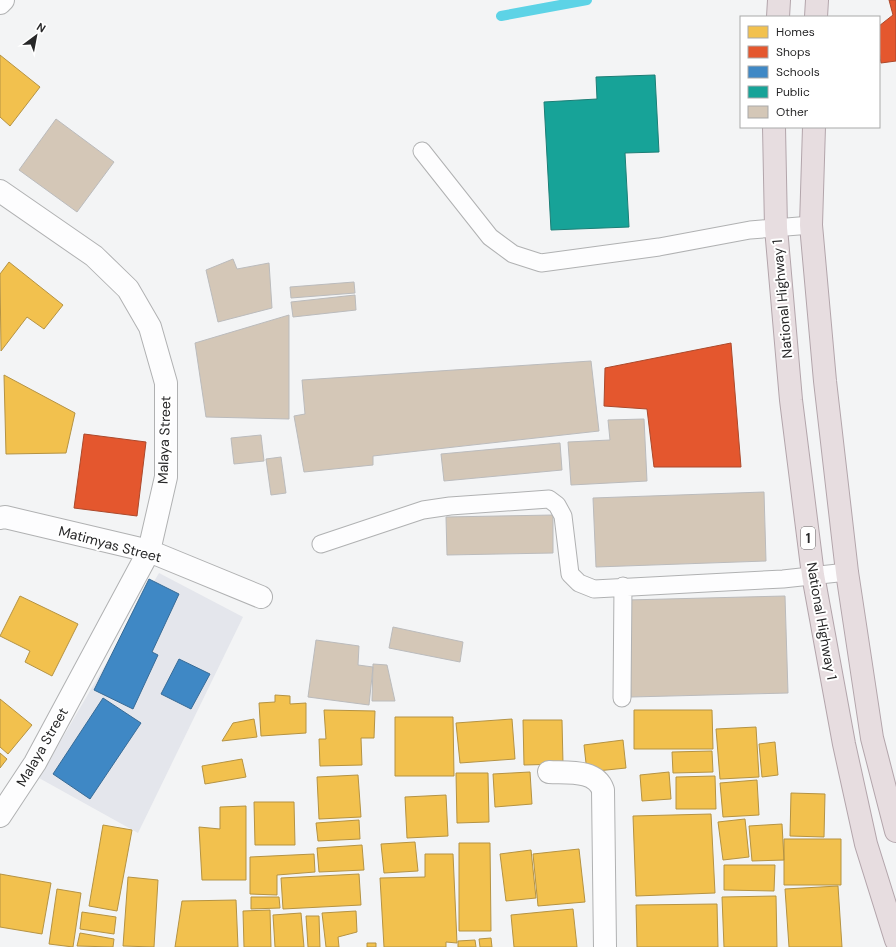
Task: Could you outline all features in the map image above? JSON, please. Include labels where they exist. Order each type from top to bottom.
[{"type":"highway","points":[[778,16],[779,0]]},
{"type":"highway","points":[[816,16],[817,0]]},
{"type":"highway","name":"National Highway 1","points":[[774,128],[776,228],[791,400],[813,575],[844,744],[866,844],[896,940]]},
{"type":"highway","points":[[814,128],[811,225],[825,381],[847,572],[872,738],[896,831]]},
{"type":"street","points":[[0,3],[3,0]]},
{"type":"street","name":"Malaya Street","points":[[0,191],[94,256],[128,289],[150,327],[166,383],[166,477],[149,551],[35,763],[0,816]]},
{"type":"street","name":"Matimyas Street","points":[[0,518],[149,551],[261,597]]},
{"type":"street","points":[[549,772],[587,774],[595,778],[600,783],[603,790],[605,947]]},
{"type":"lane","points":[[422,151],[490,237],[513,254],[541,263],[658,247],[750,230],[811,225]]},
{"type":"lane","points":[[321,544],[423,510],[450,506],[549,499],[557,505],[564,516],[570,574],[579,583],[594,588],[783,579],[847,572]]},
{"type":"lane","points":[[622,698],[623,586]]},
{"type":"shaded area","points":[[159,573],[243,617],[138,833],[39,778]]},
{"type":"building: Homes","points":[[0,55],[40,87],[10,126],[0,117]]},
{"type":"building: Homes","points":[[9,262],[63,305],[44,329],[27,317],[1,351],[0,274]]},
{"type":"building: Homes","points":[[4,375],[75,413],[66,453],[6,454]]},
{"type":"building: Homes","points":[[20,596],[78,624],[52,676],[25,662],[30,651],[0,636]]},
{"type":"building: Homes","points":[[275,695],[290,696],[290,704],[306,703],[306,733],[261,736],[259,703],[275,702]]},
{"type":"building: Homes","points":[[0,699],[32,725],[8,754],[0,747]]},
{"type":"building: Homes","points":[[324,710],[375,711],[374,738],[361,738],[362,765],[320,766],[319,739],[326,739]]},
{"type":"building: Homes","points":[[634,710],[712,710],[713,749],[634,749]]},
{"type":"building: Homes","points":[[395,717],[453,717],[454,776],[395,776]]},
{"type":"building: Homes","points":[[254,719],[257,737],[222,741],[233,723]]},
{"type":"building: Homes","points":[[512,719],[515,759],[460,763],[456,723]]},
{"type":"building: Homes","points":[[523,720],[562,720],[563,764],[524,765]]},
{"type":"building: Homes","points":[[756,727],[759,777],[720,779],[716,729]]},
{"type":"building: Homes","points":[[623,740],[626,768],[587,772],[584,745]]},
{"type":"building: Homes","points":[[775,742],[778,775],[762,777],[759,744]]},
{"type":"building: Homes","points":[[712,751],[713,772],[673,773],[672,752]]},
{"type":"building: Homes","points":[[0,753],[7,759],[0,768]]},
{"type":"building: Homes","points":[[242,759],[246,777],[205,784],[202,766]]},
{"type":"building: Homes","points":[[530,772],[532,804],[495,807],[493,774]]},
{"type":"building: Homes","points":[[669,772],[671,799],[642,801],[640,775]]},
{"type":"building: Homes","points":[[456,773],[488,773],[489,822],[457,823]]},
{"type":"building: Homes","points":[[358,775],[361,817],[319,819],[317,777]]},
{"type":"building: Homes","points":[[715,776],[716,809],[676,809],[676,777]]},
{"type":"building: Homes","points":[[757,780],[759,815],[723,817],[720,783]]},
{"type":"building: Homes","points":[[791,793],[825,794],[824,837],[790,836]]},
{"type":"building: Homes","points":[[446,795],[448,836],[407,838],[405,797]]},
{"type":"building: Homes","points":[[254,802],[294,802],[295,845],[255,845]]},
{"type":"building: Homes","points":[[246,806],[246,880],[202,880],[199,827],[220,829],[220,807]]},
{"type":"building: Homes","points":[[711,814],[715,893],[636,896],[633,816]]},
{"type":"building: Homes","points":[[745,819],[749,857],[723,860],[718,822]]},
{"type":"building: Homes","points":[[359,820],[360,839],[318,841],[316,823]]},
{"type":"building: Homes","points":[[782,824],[784,860],[752,861],[749,826]]},
{"type":"building: Homes","points":[[103,825],[132,830],[117,911],[89,906]]},
{"type":"building: Homes","points":[[784,839],[841,839],[841,885],[784,885]]},
{"type":"building: Homes","points":[[415,842],[418,871],[384,873],[381,844]]},
{"type":"building: Homes","points":[[459,843],[490,843],[491,931],[459,931]]},
{"type":"building: Homes","points":[[362,845],[364,870],[319,872],[317,848]]},
{"type":"building: Homes","points":[[579,849],[585,902],[538,906],[533,854]]},
{"type":"building: Homes","points":[[531,850],[536,898],[506,901],[500,854]]},
{"type":"building: Homes","points":[[314,854],[315,872],[277,875],[277,895],[250,894],[250,857]]},
{"type":"building: Homes","points":[[425,854],[453,854],[457,943],[446,942],[446,947],[384,947],[380,878],[425,877]]},
{"type":"building: Homes","points":[[724,865],[775,865],[774,891],[724,890]]},
{"type":"building: Homes","points":[[0,874],[51,883],[42,934],[0,927]]},
{"type":"building: Homes","points":[[359,874],[361,905],[283,909],[281,878]]},
{"type":"building: Homes","points":[[128,877],[158,880],[154,947],[123,946]]},
{"type":"building: Homes","points":[[838,886],[842,947],[789,947],[785,889]]},
{"type":"building: Homes","points":[[57,889],[81,893],[73,947],[49,944]]},
{"type":"building: Homes","points":[[776,896],[777,947],[724,947],[722,897]]},
{"type":"building: Homes","points":[[251,897],[279,897],[280,908],[251,909]]},
{"type":"building: Homes","points":[[236,900],[238,947],[175,947],[182,901]]},
{"type":"building: Homes","points":[[717,904],[718,947],[637,947],[636,905]]},
{"type":"building: Homes","points":[[573,909],[577,947],[514,947],[511,915]]},
{"type":"building: Homes","points":[[270,910],[271,947],[244,947],[243,911]]},
{"type":"building: Homes","points":[[356,911],[357,932],[338,937],[339,947],[326,947],[322,913]]},
{"type":"building: Homes","points":[[82,912],[116,917],[114,934],[80,929]]},
{"type":"building: Homes","points":[[301,913],[304,947],[275,947],[273,915]]},
{"type":"building: Homes","points":[[306,916],[319,916],[320,947],[308,947]]},
{"type":"building: Homes","points":[[80,933],[114,939],[113,947],[77,946]]},
{"type":"building: Homes","points":[[491,938],[492,947],[480,947],[479,939]]},
{"type":"building: Homes","points":[[475,940],[476,947],[458,947],[458,941]]},
{"type":"building: Homes","points":[[367,943],[376,943],[376,947],[367,947]]},
{"type":"building: Shops","points":[[889,0],[896,0],[896,61],[881,63],[880,25],[893,15]]},
{"type":"building: Shops","points":[[731,343],[741,467],[654,467],[647,409],[604,406],[605,368]]},
{"type":"building: Shops","points":[[84,434],[146,442],[137,516],[74,508]]},
{"type":"building: Schools","points":[[149,579],[179,594],[152,652],[158,655],[133,709],[94,690]]},
{"type":"building: Schools","points":[[179,659],[210,674],[191,709],[161,694]]},
{"type":"building: Schools","points":[[103,698],[141,723],[90,799],[53,774]]},
{"type":"building: Public","points":[[655,75],[659,152],[625,153],[629,227],[551,230],[544,102],[597,99],[596,77]]},
{"type":"building: Other","points":[[56,119],[114,162],[77,212],[19,170]]},
{"type":"building: Other","points":[[233,259],[237,269],[269,263],[272,308],[218,322],[206,270]]},
{"type":"building: Other","points":[[354,282],[355,293],[291,298],[290,287]]},
{"type":"building: Other","points":[[355,295],[356,310],[293,317],[291,302]]},
{"type":"building: Other","points":[[289,315],[289,419],[206,417],[195,343]]},
{"type":"building: Other","points":[[591,361],[599,431],[373,456],[373,465],[304,472],[294,416],[305,414],[302,380]]},
{"type":"building: Other","points":[[644,419],[647,481],[571,485],[568,442],[610,440],[608,420]]},
{"type":"building: Other","points":[[261,435],[264,461],[234,464],[231,438]]},
{"type":"building: Other","points":[[560,443],[562,470],[444,481],[441,454]]},
{"type":"building: Other","points":[[281,457],[286,493],[271,495],[266,459]]},
{"type":"building: Other","points":[[764,492],[766,561],[596,567],[593,498]]},
{"type":"building: Other","points":[[553,515],[553,553],[447,555],[446,517]]},
{"type":"building: Other","points":[[785,596],[788,693],[631,697],[627,600]]},
{"type":"building: Other","points":[[393,627],[463,642],[460,662],[389,648]]},
{"type":"building: Other","points":[[316,640],[359,646],[358,665],[373,667],[369,705],[308,697]]},
{"type":"building: Other","points":[[373,664],[387,665],[395,701],[372,701]]},
{"type":"waterway","points":[[501,16],[587,0]]}]
